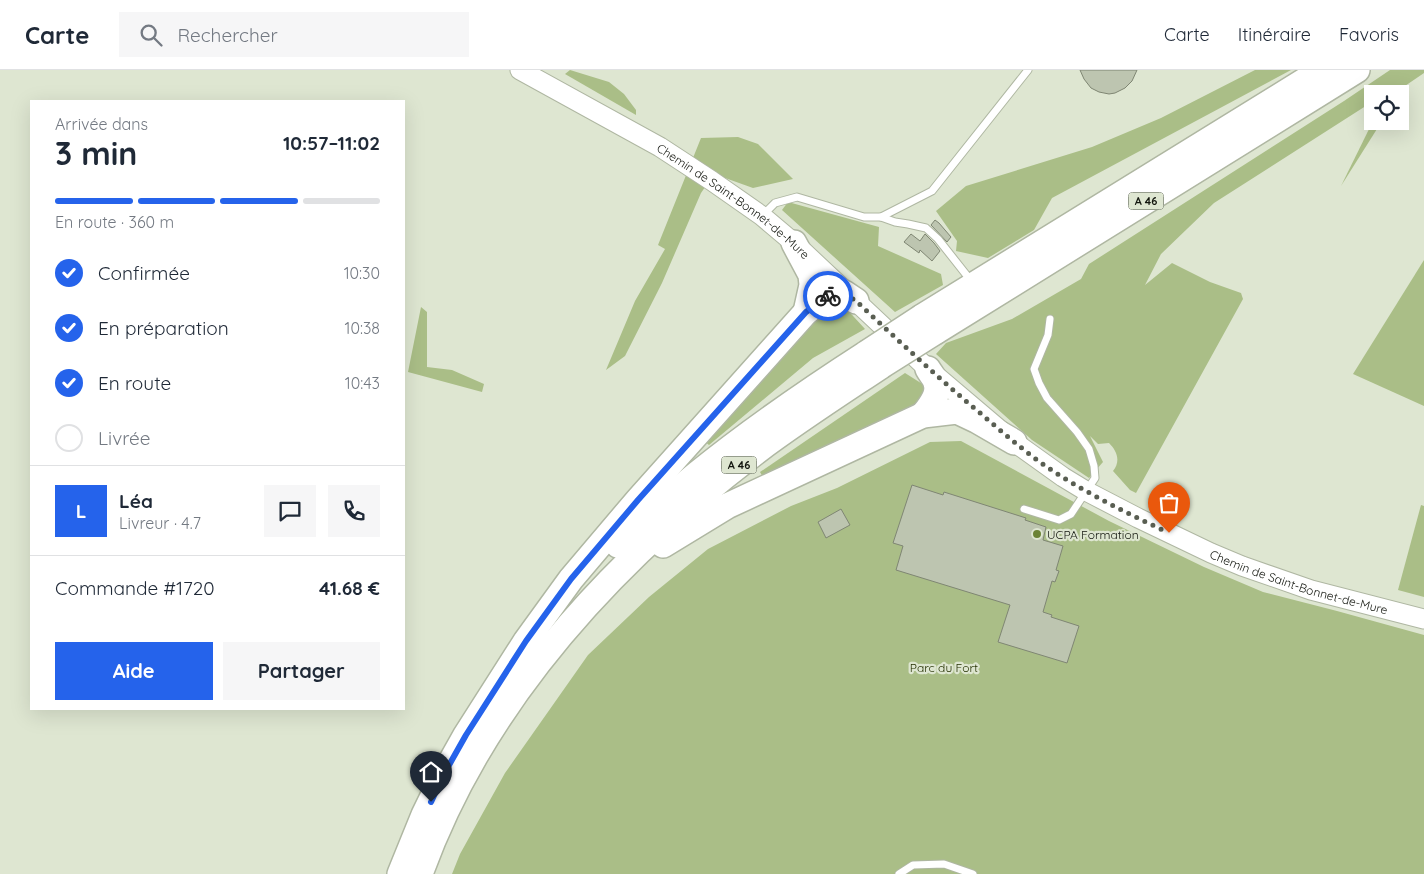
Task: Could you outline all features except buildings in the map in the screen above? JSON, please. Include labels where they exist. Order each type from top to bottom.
[{"type":"highway","name":"A 46","points":[[929,324],[974,285],[1322,70]]},
{"type":"highway","name":"A 46","points":[[420,874],[456,792],[501,714],[520,686],[578,614],[662,529],[708,489],[800,420],[874,360],[929,324],[1357,70]]},
{"type":"highway","points":[[794,242],[810,275],[812,286],[806,312]]},
{"type":"highway","points":[[492,695],[526,641],[571,579],[638,500],[806,312],[827,296],[844,293],[856,301]]},
{"type":"highway","name":"A 46","points":[[400,874],[424,815],[466,735],[526,646],[560,606],[615,548],[696,474],[793,401],[874,360]]},
{"type":"highway","points":[[923,415],[935,399],[936,392],[936,383],[928,369]]},
{"type":"highway","points":[[609,582],[694,525],[727,506],[923,415],[956,411],[1014,442]]},
{"type":"street","name":"Chemin de Saint-Bonnet-de-Mure","points":[[520,70],[660,147],[762,216],[794,242],[928,369],[1014,442],[1086,491],[1169,533],[1242,566],[1311,590],[1424,619]]},
{"type":"lane","points":[[881,217],[932,191],[1028,70]]},
{"type":"lane","points":[[762,216],[774,203],[797,197],[864,217],[881,217],[895,222],[926,228],[938,239],[974,285]]},
{"type":"lane","points":[[1024,509],[1059,520],[1071,514],[1095,478],[1089,449],[1077,432],[1047,398],[1039,384],[1034,369],[1048,335],[1050,319]]},
{"type":"lane","points":[[899,874],[913,865],[944,864],[973,874]]},
{"type":"green space","points":[[570,70],[609,82],[624,94],[636,110],[636,115],[565,74]]},
{"type":"green space","points":[[1255,70],[1291,70],[1052,198],[1034,230],[988,258],[956,251],[957,241],[936,211],[966,186],[1092,147],[1161,118]]},
{"type":"green space","points":[[1390,70],[1424,70],[1424,73],[1406,85],[1368,85]]},
{"type":"green space","points":[[1364,88],[1364,107],[1214,203],[1161,254],[1145,285],[1172,263],[1210,282],[1241,293],[1243,299],[1136,493],[1130,490],[1113,471],[1117,464],[1117,456],[1109,443],[1098,444],[1090,436],[1103,462],[1089,478],[1032,440],[936,354],[946,343],[1012,319],[1081,279],[1089,264]]},
{"type":"green space","points":[[1369,130],[1376,130],[1341,186]]},
{"type":"green space","points":[[738,137],[758,144],[793,179],[753,188],[714,174],[701,193],[662,283],[625,356],[606,370],[635,301],[665,249],[658,245],[701,138]]},
{"type":"green space","points":[[788,202],[879,227],[878,246],[941,274],[943,285],[895,312],[782,210]]},
{"type":"green space","points":[[1424,260],[1424,406],[1353,374]]},
{"type":"green space","points":[[843,305],[865,329],[813,358],[709,445],[703,440],[819,311]]},
{"type":"green space","points":[[421,307],[427,312],[427,367],[452,370],[484,384],[482,392],[408,372]]},
{"type":"green space","points":[[905,373],[924,385],[926,398],[911,413],[764,479],[760,472]]},
{"type":"green space","name":"Parc du Fort","points":[[961,441],[1109,521],[1204,567],[1263,592],[1424,635],[1424,874],[452,874],[460,854],[505,773],[588,655],[649,597],[708,549],[791,506],[837,488],[930,442]]},
{"type":"green space","points":[[1421,505],[1424,506],[1424,597],[1398,590]]},
{"type":"way so far","points":[[828,296],[844,293],[856,301],[928,369],[971,406],[1014,442],[1063,477],[1129,514],[1169,533]]},
{"type":"place","name":"UCPA Formation","points":[[1037,534]]},
{"type":"route","points":[[431,802],[466,735],[526,641],[571,579],[638,500],[806,312],[828,296]]}]
